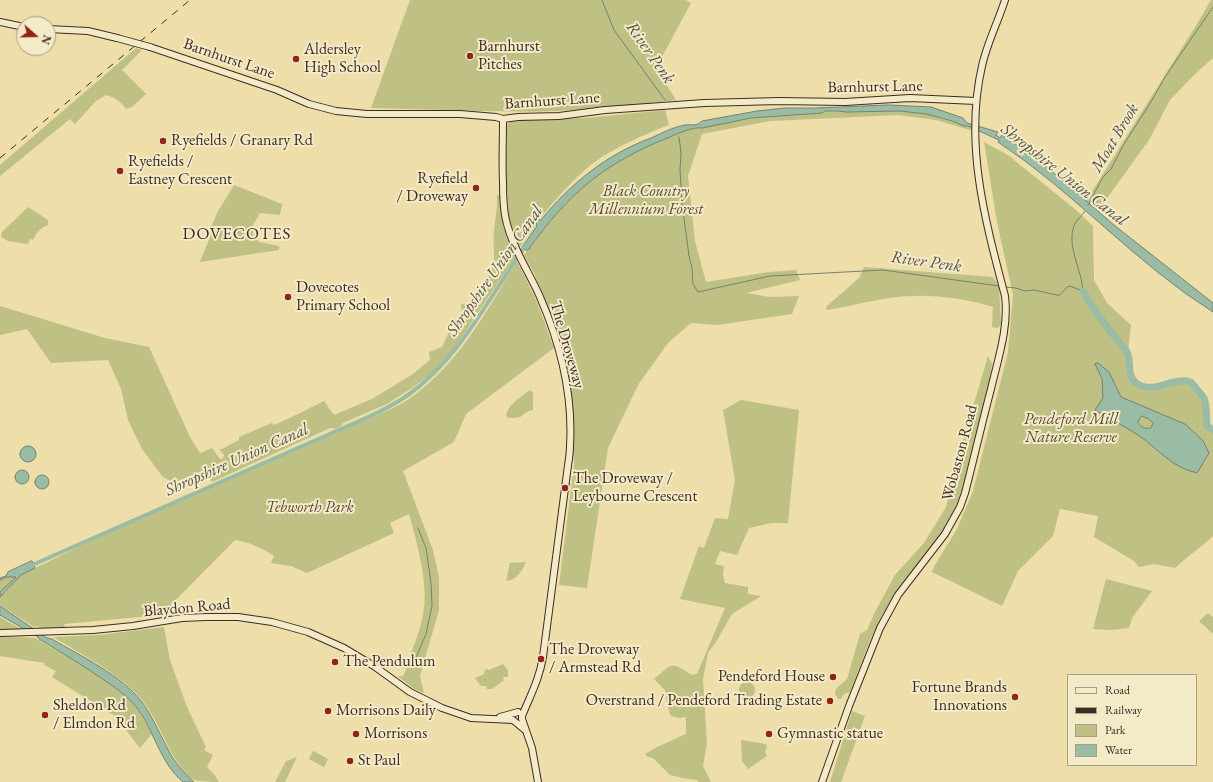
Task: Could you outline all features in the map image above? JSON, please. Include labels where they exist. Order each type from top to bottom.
[{"type":"street","name":"Wobaston Road","points":[[822,782],[849,706],[880,628],[898,595],[945,534],[960,507],[967,486],[997,362],[1004,329],[1006,306],[979,188],[977,171],[976,101],[984,58],[1005,0]]},
{"type":"street","points":[[0,22],[16,25]]},
{"type":"street","name":"Barnhurst Lane","points":[[56,29],[88,31],[117,38],[178,55],[226,74],[271,88],[309,104],[329,110],[367,114],[460,114],[503,119],[518,117],[560,116],[605,110],[704,103],[779,101],[845,102],[910,98],[976,101]]},
{"type":"street","name":"The Droveway","points":[[503,119],[502,154],[504,205],[509,231],[549,320],[564,374],[568,400],[570,445],[567,479],[543,657],[536,685],[518,717]]},
{"type":"street","name":"Blaydon Road","points":[[0,633],[59,632],[115,628],[182,618],[238,617],[260,620],[295,627],[328,640],[355,654],[410,692],[430,703],[456,713],[471,718],[518,717]]},
{"type":"street","points":[[518,717],[527,732],[532,748],[538,782]]},
{"type":"green space","points":[[410,0],[686,0],[691,3],[656,68],[676,100],[616,107],[555,111],[371,108]]},
{"type":"green space","points":[[1211,0],[1213,0],[1213,58],[1170,100],[1149,140],[1100,208],[1086,201],[1197,24]]},
{"type":"green space","points":[[136,48],[142,50],[122,70],[146,94],[132,107],[126,109],[118,100],[106,95],[96,101],[75,124],[70,119],[0,176],[0,165]]},
{"type":"green space","points":[[665,110],[669,125],[629,142],[592,164],[571,183],[536,222],[537,224],[519,248],[509,222],[506,170],[507,125],[512,119],[586,118]]},
{"type":"green space","name":"Black Country Millennium Forest","points":[[825,111],[900,111],[926,114],[973,128],[973,131],[936,120],[898,115],[770,121],[702,134],[688,176],[695,241],[706,282],[769,272],[796,270],[800,280],[746,293],[770,297],[799,296],[792,314],[717,325],[691,323],[668,343],[638,385],[608,448],[587,588],[559,585],[574,465],[570,387],[561,345],[534,273],[524,255],[556,215],[587,184],[605,171],[645,147],[695,128],[702,128],[751,118],[822,113]]},
{"type":"green space","name":"Pendeford Mill Nature Reserve","points":[[984,142],[1008,155],[1076,210],[1093,226],[1094,280],[1107,303],[1131,325],[1129,359],[1130,370],[1133,378],[1140,384],[1150,387],[1181,380],[1188,381],[1193,383],[1204,398],[1207,426],[1213,430],[1213,536],[1175,568],[1154,564],[1139,567],[1134,561],[1094,537],[1098,516],[1060,509],[1053,536],[1018,571],[1002,606],[932,572],[957,529],[973,491],[1008,352],[1013,295],[997,222]]},
{"type":"green space","points":[[234,185],[282,204],[280,215],[260,213],[253,225],[253,235],[259,242],[279,246],[279,250],[200,262],[210,237],[208,235],[217,213]]},
{"type":"green space","points":[[497,195],[500,196],[503,226],[516,256],[453,350],[437,369],[412,388],[387,404],[343,423],[339,427],[330,428],[212,482],[206,469],[173,483],[162,476],[142,449],[128,420],[121,389],[108,360],[51,363],[27,329],[0,335],[0,306],[105,338],[149,347],[190,437],[200,453],[212,448],[220,459],[223,459],[224,455],[219,449],[222,449],[239,440],[239,437],[272,423],[274,425],[324,401],[334,415],[372,399],[413,374],[430,360],[429,352],[442,347],[450,330],[462,320],[461,304],[470,303],[483,287],[490,275],[494,254]]},
{"type":"green space","points":[[28,207],[48,220],[48,225],[39,231],[33,240],[30,239],[28,244],[8,241],[1,237],[2,232]]},
{"type":"green space","name":"Tebworth Park","points":[[517,261],[537,302],[554,348],[466,414],[454,442],[403,471],[433,550],[439,577],[439,610],[420,676],[424,693],[414,689],[398,676],[403,676],[417,638],[425,598],[421,561],[409,514],[390,523],[394,533],[307,573],[291,566],[271,563],[274,556],[265,550],[245,542],[235,540],[161,615],[64,624],[65,628],[39,629],[39,626],[34,627],[0,605],[0,597],[21,575],[117,528],[373,417],[406,401],[440,372],[455,355],[482,319]]},
{"type":"green space","points":[[864,267],[993,277],[999,286],[1001,324],[998,328],[992,327],[993,307],[955,298],[929,296],[903,297],[882,299],[826,310],[827,306],[859,278]]},
{"type":"green space","points":[[988,356],[992,364],[990,380],[963,493],[958,506],[943,533],[896,594],[882,615],[870,640],[850,692],[844,694],[841,699],[838,699],[835,694],[836,689],[847,679],[860,634],[867,630],[895,575],[924,543],[946,507],[960,451]]},
{"type":"green space","points":[[530,390],[533,393],[533,410],[520,417],[509,418],[506,416],[512,404]]},
{"type":"green space","points":[[741,400],[799,410],[788,523],[771,523],[749,528],[737,555],[720,551],[715,564],[724,566],[723,575],[725,583],[748,587],[748,594],[761,596],[732,614],[708,653],[703,679],[707,744],[703,766],[711,782],[698,782],[697,780],[670,775],[653,758],[648,757],[645,754],[686,734],[686,717],[679,718],[671,716],[665,690],[654,679],[672,666],[679,667],[692,675],[697,674],[725,608],[680,599],[699,546],[704,548],[715,518],[728,519],[735,480],[723,410]]},
{"type":"green space","points":[[526,562],[521,572],[516,577],[506,581],[510,563]]},
{"type":"green space","points":[[8,577],[16,577],[0,592],[0,580]]},
{"type":"green space","points":[[1106,579],[1152,591],[1132,618],[1129,628],[1110,630],[1093,629]]},
{"type":"green space","points":[[1208,613],[1213,617],[1213,634],[1199,621]]},
{"type":"green space","points":[[0,617],[21,629],[0,629]]},
{"type":"green space","points":[[164,627],[170,660],[187,707],[206,747],[204,750],[213,755],[207,767],[219,782],[192,779],[178,762],[149,710],[135,692],[113,674],[53,637],[99,635]]},
{"type":"green space","points":[[0,636],[35,638],[72,659],[127,697],[139,711],[152,734],[140,748],[115,716],[52,677],[56,671],[44,665],[44,663],[0,656]]},
{"type":"green space","points":[[503,664],[508,670],[508,677],[503,677],[504,680],[492,689],[487,689],[486,686],[481,686],[475,678],[484,674],[485,669],[489,670]]},
{"type":"green space","points":[[747,682],[754,687],[755,690],[750,697],[747,698],[740,693],[739,690],[744,683]]},
{"type":"green space","points":[[852,711],[865,716],[841,782],[830,782]]},
{"type":"green space","points":[[741,740],[766,744],[767,746],[765,752],[767,756],[748,769],[742,761]]},
{"type":"green space","points":[[313,751],[328,759],[324,767],[309,759]]},
{"type":"green space","points":[[385,755],[383,763],[376,768],[377,760]]},
{"type":"green space","points":[[297,757],[285,782],[275,782],[286,761]]},
{"type":"water","points":[[889,105],[931,107],[963,118],[967,123],[998,132],[996,135],[1000,138],[1002,135],[1040,161],[1114,225],[1213,303],[1213,312],[1184,293],[1157,272],[1053,183],[998,142],[999,140],[968,126],[952,121],[926,114],[900,111],[825,111],[822,113],[751,118],[681,132],[647,147],[607,169],[574,196],[558,212],[528,250],[523,250],[522,247],[537,226],[537,220],[541,220],[577,182],[619,152],[672,129],[685,125],[696,125],[702,121],[757,111],[785,108]]},
{"type":"water","points":[[1098,363],[1109,372],[1121,397],[1185,424],[1203,441],[1209,453],[1197,473],[1172,462],[1138,435],[1095,410],[1103,398],[1102,379],[1095,364]],"holes":[[[1142,416],[1149,419],[1153,423],[1151,428],[1143,428],[1140,426],[1138,422]]]},
{"type":"water","points":[[28,446],[34,448],[36,454],[34,460],[28,462],[22,460],[20,454],[22,448]]},
{"type":"water","points":[[19,470],[25,470],[29,474],[29,480],[25,484],[19,484],[15,480],[15,474]]},
{"type":"water","points":[[39,475],[45,475],[49,479],[49,485],[45,489],[39,489],[35,485],[35,479]]},
{"type":"water","points":[[32,561],[35,568],[21,575],[0,597],[0,592],[16,577],[7,577],[0,580],[0,578],[6,576],[8,572]]},
{"type":"water","points":[[0,606],[47,638],[52,639],[100,667],[134,693],[150,714],[174,760],[194,782],[183,782],[175,775],[164,758],[140,712],[129,699],[57,649],[0,615]]},
{"type":"waterway","name":"River Penk","points":[[602,0],[614,30],[665,100]]},
{"type":"waterway","name":"Moat Brook","points":[[1088,205],[1103,177],[1111,169],[1124,144],[1165,77],[1213,7]]},
{"type":"waterway","name":"River Penk","points":[[679,137],[681,153],[680,170],[682,203],[693,284],[698,292],[770,276],[883,270],[999,286]]},
{"type":"waterway","name":"Moat Brook","points":[[1083,291],[1072,244],[1072,237],[1075,224],[1085,211]]},
{"type":"waterway","name":"Shropshire Union Canal","points":[[30,566],[358,421],[384,409],[408,395],[427,380],[459,345],[526,245]]},
{"type":"waterway","name":"River Penk","points":[[1006,287],[1025,291],[1034,290],[1057,295],[1060,295],[1067,287],[1070,286],[1083,291]]},
{"type":"waterway","name":"River Penk","points":[[1083,291],[1098,315],[1127,352],[1129,356],[1131,376],[1134,381],[1145,387],[1156,387],[1179,381],[1191,382],[1204,398],[1207,426],[1213,430]]},
{"type":"waterway","points":[[415,667],[415,660],[426,634],[432,606],[431,583],[426,548],[418,528]]},
{"type":"railway","points":[[0,158],[190,0]]},
{"type":"place","name":"Barnhurst Pitches","points":[[470,56]]},
{"type":"place","name":"Aldersley High School","points":[[296,59]]},
{"type":"place","name":"Ryefields / Granary Rd","points":[[163,141]]},
{"type":"place","name":"Ryefields / Eastney Crescent","points":[[120,171]]},
{"type":"place","name":"Ryefield / Droveway","points":[[476,188]]},
{"type":"place","name":"Dovecotes Primary School","points":[[288,297]]},
{"type":"place","name":"The Droveway / Leybourne Crescent","points":[[565,488]]},
{"type":"place","name":"The Droveway / Armstead Rd","points":[[541,659]]},
{"type":"place","name":"The Pendulum","points":[[335,662]]},
{"type":"place","name":"Pendeford House","points":[[833,677]]},
{"type":"place","name":"Fortune Brands Innovations","points":[[1015,697]]},
{"type":"place","name":"Overstrand / Pendeford Trading Estate","points":[[830,701]]},
{"type":"place","name":"Morrisons Daily","points":[[328,711]]},
{"type":"place","name":"Sheldon Rd / Elmdon Rd","points":[[45,715]]},
{"type":"place","name":"Morrisons","points":[[356,734]]},
{"type":"place","name":"Gymnastic statue","points":[[769,734]]},
{"type":"place","name":"St Paul","points":[[350,761]]},
{"type":"district","name":"DOVECOTES","points":[[237,234]]}]
